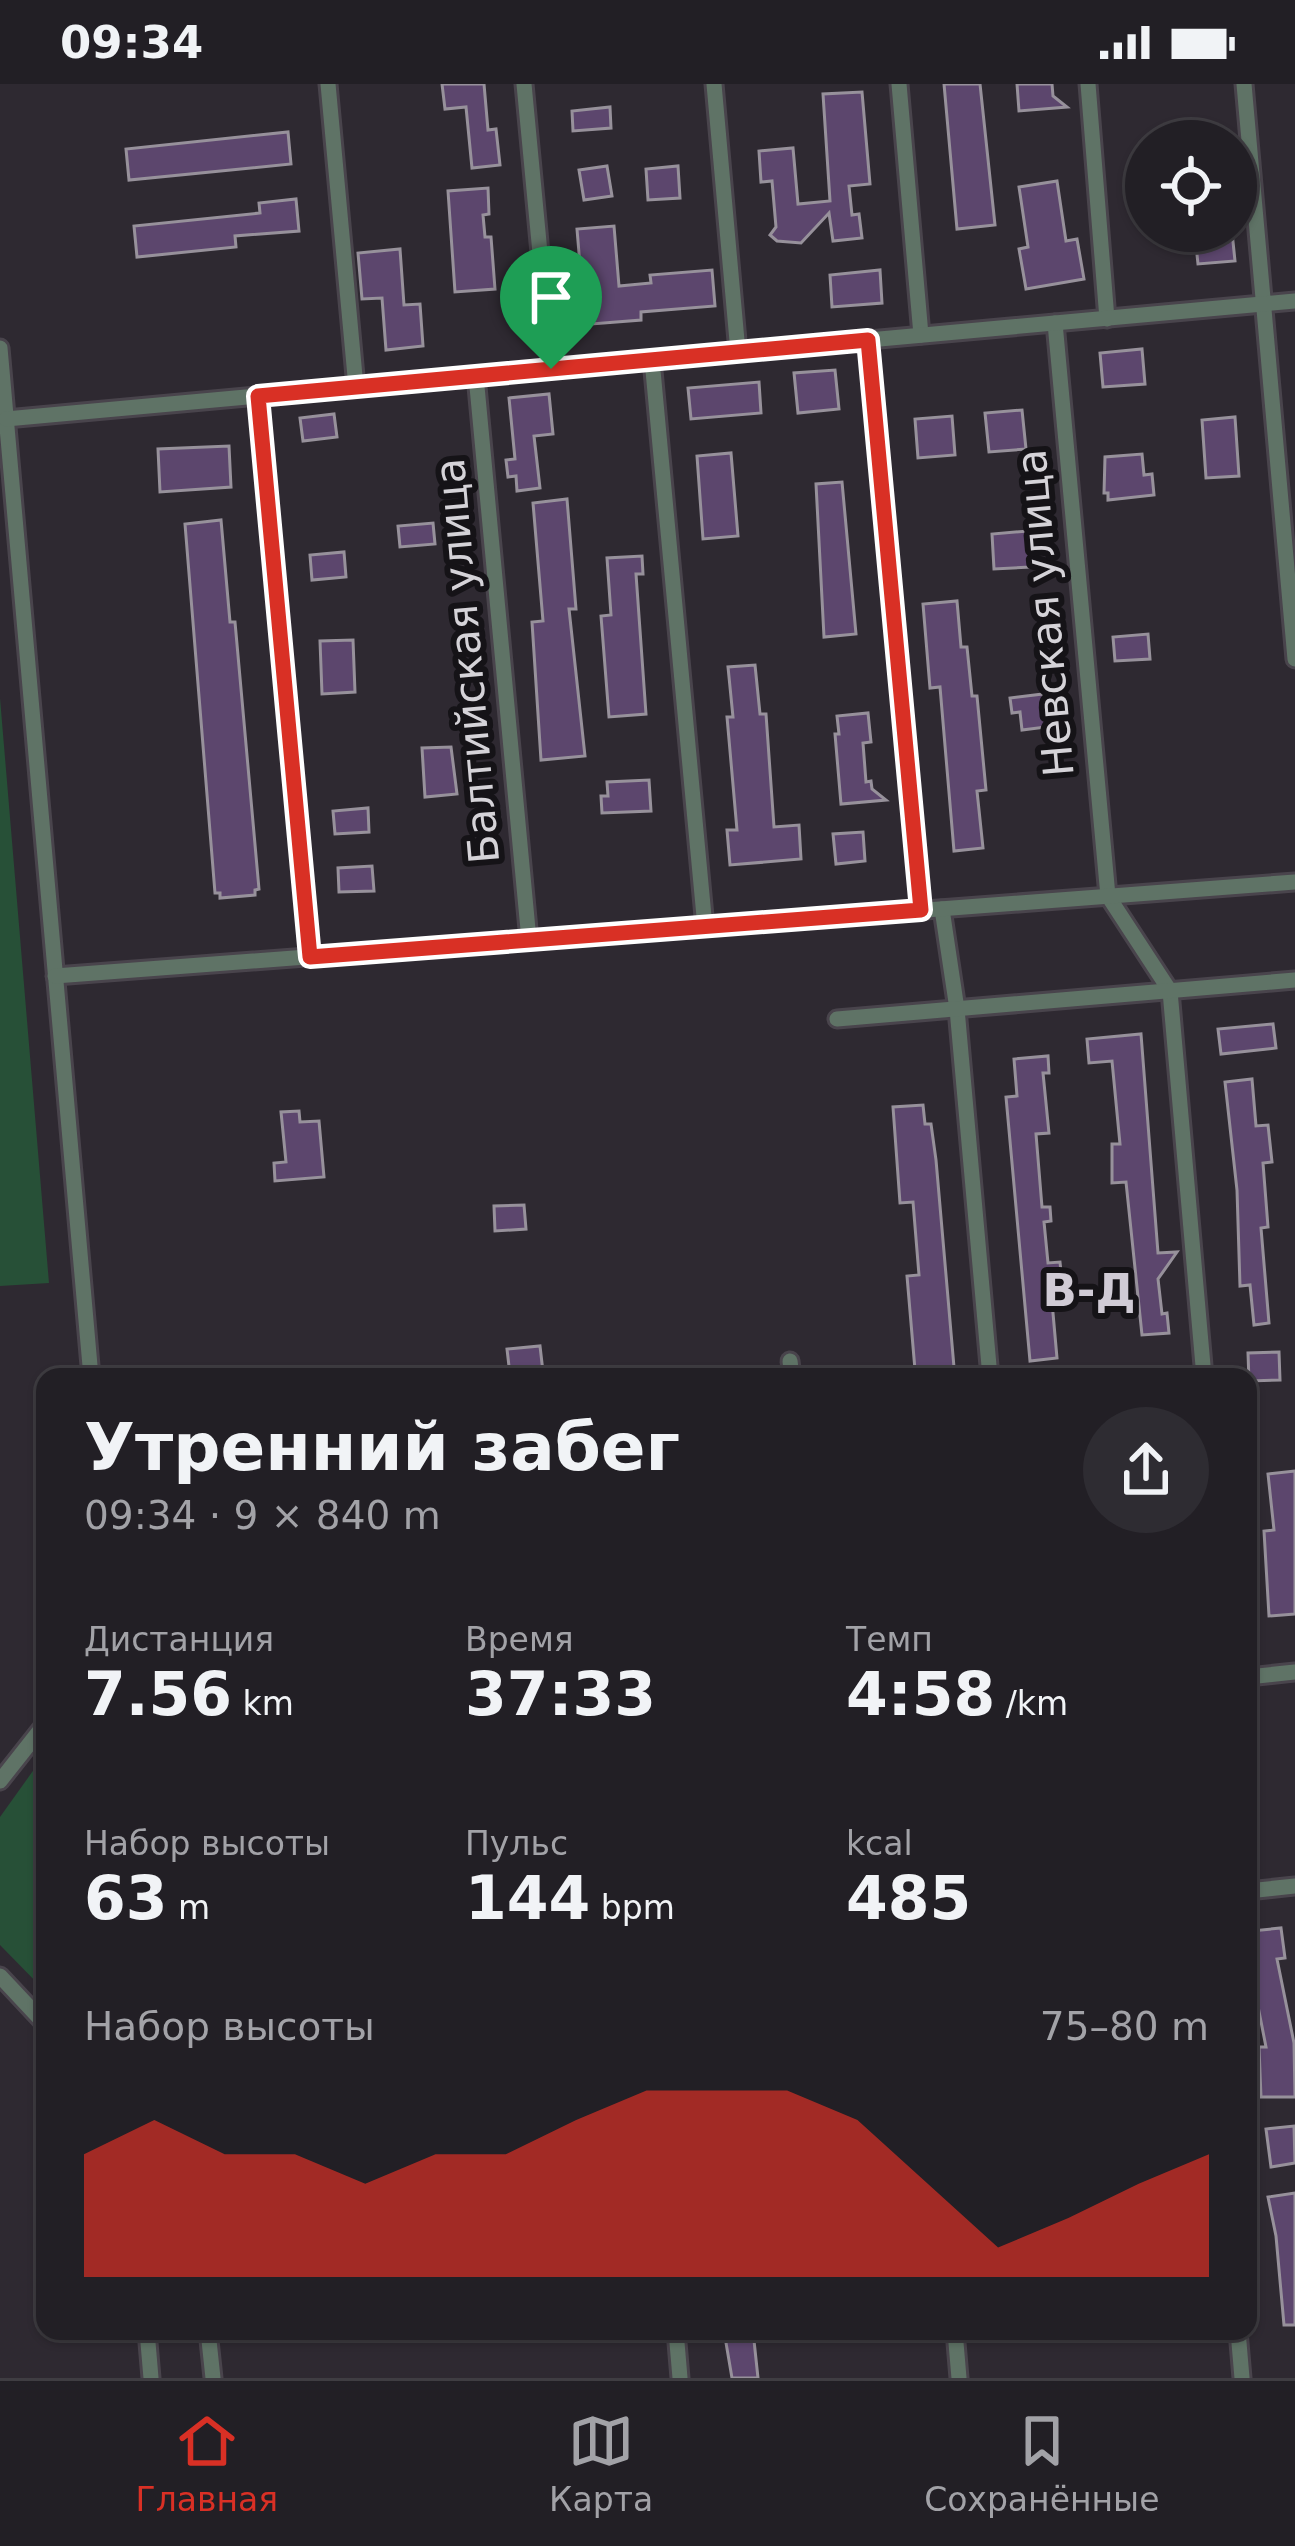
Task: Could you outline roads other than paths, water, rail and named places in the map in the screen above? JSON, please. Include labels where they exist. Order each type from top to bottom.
[{"type":"street","points":[[328,84],[356,387]]},
{"type":"street","points":[[524,84],[551,369]]},
{"type":"street","points":[[714,84],[738,352]]},
{"type":"street","points":[[899,84],[921,335]]},
{"type":"street","points":[[1088,84],[1108,319]]},
{"type":"street","points":[[1244,84],[1295,659]]},
{"type":"street","points":[[6,419],[1295,302]]},
{"type":"street","name":"Невская улица","points":[[1054,323],[1108,896]]},
{"type":"street","points":[[868,340],[921,910]]},
{"type":"street","points":[[0,349],[90,1368]]},
{"type":"street","points":[[652,360],[705,927]]},
{"type":"street","name":"Балтийская улица","points":[[476,376],[529,940]]},
{"type":"street","points":[[258,396],[310,957]]},
{"type":"street","points":[[56,976],[1295,882]]},
{"type":"street","points":[[1108,896],[1170,991],[1203,1368]]},
{"type":"street","points":[[942,909],[957,1009],[989,1368]]},
{"type":"street","points":[[837,1018],[1295,980]]},
{"type":"street","points":[[1257,1676],[1295,1672]]},
{"type":"street","points":[[0,1781],[36,1735]]},
{"type":"street","points":[[1257,1890],[1295,1886]]},
{"type":"street","points":[[0,1976],[36,2014]]},
{"type":"street","points":[[148,2340],[151,2378]]},
{"type":"street","points":[[209,2340],[213,2378]]},
{"type":"street","points":[[677,2340],[680,2378]]},
{"type":"street","points":[[956,2340],[959,2378]]},
{"type":"street","points":[[1239,2340],[1242,2378]]},
{"type":"district","name":"В-Д","points":[[1089,1290]]}]
